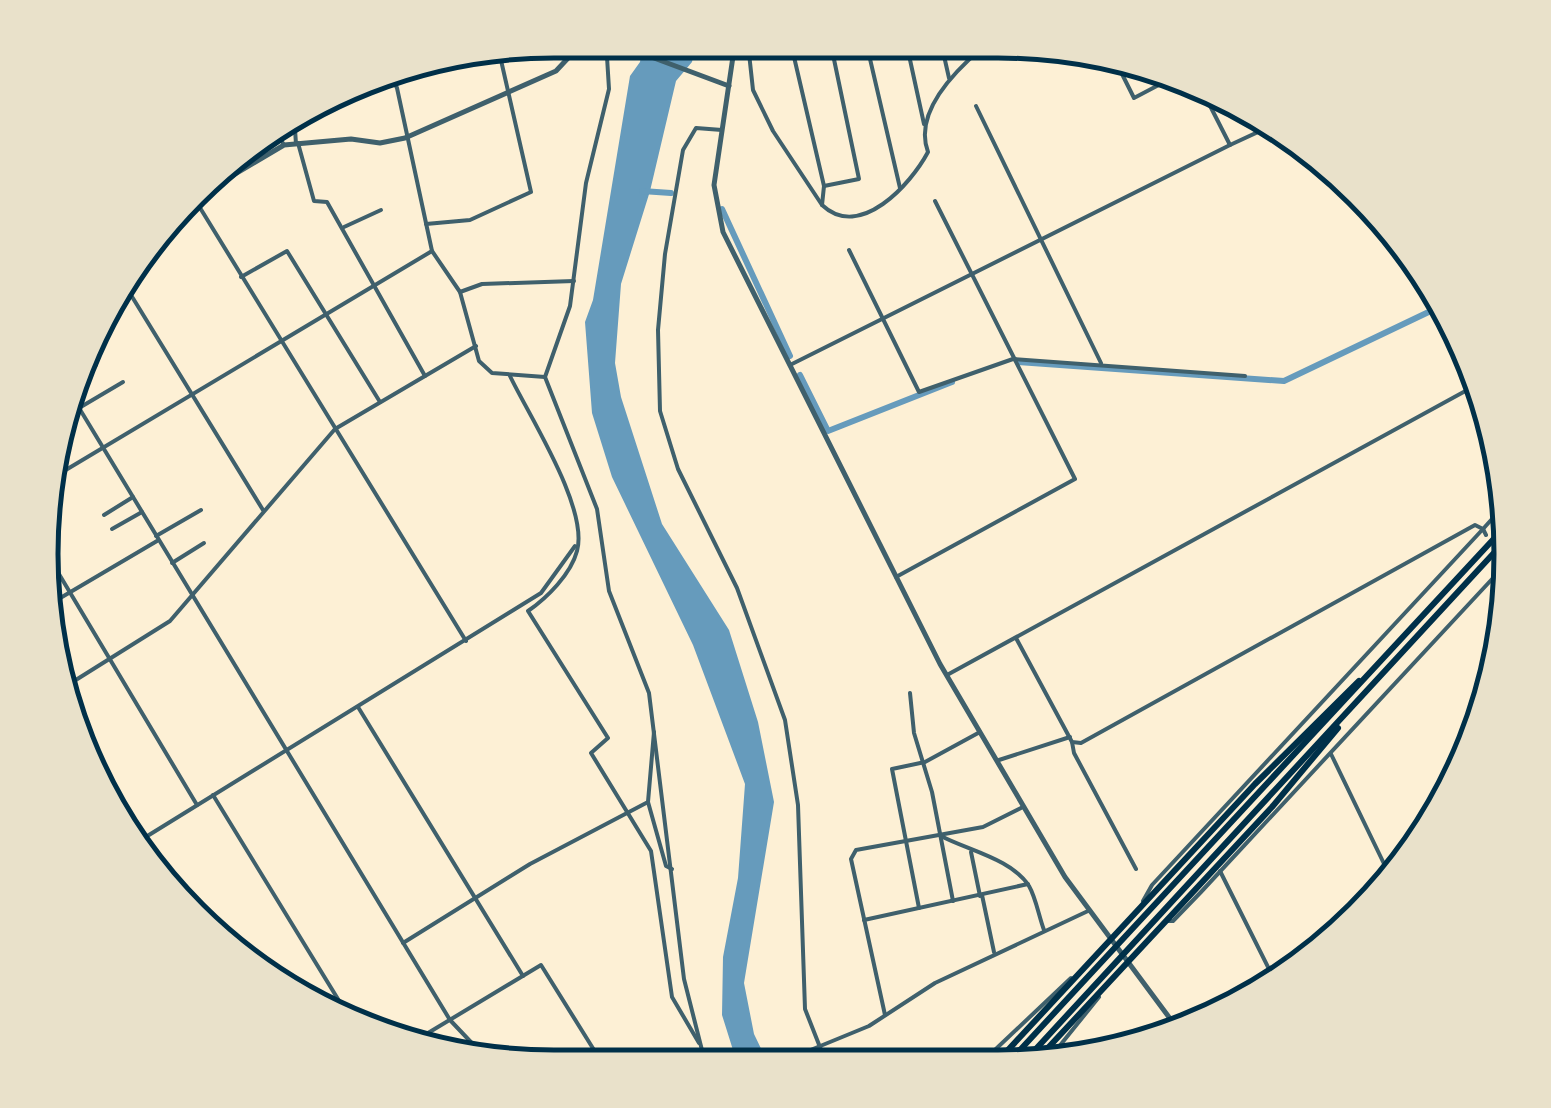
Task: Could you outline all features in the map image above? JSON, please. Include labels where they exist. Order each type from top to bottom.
[{"type":"highway","points":[[1007,1050],[1376,668],[1493,540]]},
{"type":"highway","points":[[1049,1047],[1167,921],[1369,688],[1494,553]]},
{"type":"highway","points":[[1021,1049],[1311,733]]},
{"type":"highway","points":[[1037,1048],[1320,746]]},
{"type":"street","points":[[244,166],[284,144],[351,139],[391,142],[405,138],[565,65],[570,58]]},
{"type":"street","points":[[607,58],[609,89],[586,183],[574,281],[545,376],[597,510],[609,591],[649,693],[684,979],[701,1050]]},
{"type":"street","points":[[654,58],[729,86]]},
{"type":"street","points":[[733,58],[714,185],[716,210],[947,675],[1088,911],[1171,1019]]},
{"type":"street","points":[[750,58],[754,90],[773,131],[822,205],[843,216],[869,214],[900,188],[928,152],[910,58]]},
{"type":"street","points":[[794,58],[824,186],[822,205]]},
{"type":"street","points":[[824,186],[859,179],[834,58]]},
{"type":"street","points":[[870,58],[900,188]]},
{"type":"street","points":[[944,58],[949,78]]},
{"type":"street","points":[[924,124],[949,78],[971,58]]},
{"type":"street","points":[[426,224],[470,220],[531,192],[501,61]]},
{"type":"street","points":[[1122,73],[1134,98],[1159,85]]},
{"type":"street","points":[[394,84],[432,251],[460,292],[484,370],[510,376],[545,376]]},
{"type":"street","points":[[976,106],[1102,365]]},
{"type":"street","points":[[1210,106],[1230,145]]},
{"type":"street","points":[[722,130],[696,128],[683,150],[660,298],[660,411],[678,469],[737,588],[785,720],[798,804],[805,1009],[819,1049],[885,1016],[994,952],[1088,911]]},
{"type":"street","points":[[296,130],[314,201],[327,202],[344,227],[371,285],[426,376]]},
{"type":"street","points":[[791,364],[1257,132]]},
{"type":"street","points":[[281,139],[284,144]]},
{"type":"street","points":[[896,577],[1076,479],[1012,360],[935,201]]},
{"type":"street","points":[[199,208],[466,641]]},
{"type":"street","points":[[344,227],[380,210]]},
{"type":"street","points":[[848,250],[918,392],[1012,360],[1244,376]]},
{"type":"street","points":[[241,278],[287,251],[380,403]]},
{"type":"street","points":[[65,471],[432,251]]},
{"type":"street","points":[[460,292],[482,284],[574,281]]},
{"type":"street","points":[[131,295],[264,510]]},
{"type":"street","points":[[73,680],[170,622],[335,430],[476,346]]},
{"type":"street","points":[[510,376],[578,518],[578,546],[548,598],[528,610],[608,738],[591,753],[651,851],[672,998],[698,1042]]},
{"type":"street","points":[[80,408],[123,382]]},
{"type":"street","points":[[947,675],[1466,390]]},
{"type":"street","points":[[79,409],[450,1020],[472,1043]]},
{"type":"street","points":[[104,515],[133,497]]},
{"type":"street","points":[[60,598],[201,510]]},
{"type":"street","points":[[112,529],[142,512]]},
{"type":"street","points":[[1135,914],[1152,885],[1492,522]]},
{"type":"street","points":[[996,760],[1071,739],[1081,744],[1474,525],[1485,532]]},
{"type":"street","points":[[172,563],[204,544]]},
{"type":"street","points":[[146,837],[542,592],[572,546],[578,546]]},
{"type":"street","points":[[59,574],[197,805]]},
{"type":"street","points":[[1167,921],[1173,922],[1493,575]]},
{"type":"street","points":[[1016,638],[1136,868]]},
{"type":"street","points":[[910,693],[914,733],[925,762],[953,902]]},
{"type":"street","points":[[358,707],[523,976]]},
{"type":"street","points":[[654,732],[648,802],[666,866],[672,870]]},
{"type":"street","points":[[919,908],[892,769],[925,762],[980,732]]},
{"type":"street","points":[[1331,754],[1384,864]]},
{"type":"street","points":[[213,795],[339,1002]]},
{"type":"street","points":[[404,943],[626,810],[648,802]]},
{"type":"street","points":[[885,1016],[851,859],[856,850],[983,827],[1024,807]]},
{"type":"street","points":[[939,834],[970,851],[994,858],[1028,884],[1044,930]]},
{"type":"street","points":[[970,851],[994,952]]},
{"type":"street","points":[[1220,872],[1269,969]]},
{"type":"street","points":[[864,920],[1028,884]]},
{"type":"street","points":[[426,1034],[540,965],[594,1050]]},
{"type":"street","points":[[995,1050],[1078,974]]},
{"type":"street","points":[[1059,1046],[1104,989]]},
{"type":"water","points":[[641,58],[693,58],[676,81],[650,191],[621,284],[615,363],[621,397],[662,524],[729,630],[758,722],[774,802],[744,983],[754,1034],[762,1050],[733,1050],[722,1015],[723,957],[738,878],[745,784],[693,645],[612,477],[592,413],[585,322],[593,300],[630,76]]},
{"type":"waterway","points":[[642,191],[671,193]]},
{"type":"waterway","points":[[722,209],[790,356]]},
{"type":"waterway","points":[[1018,362],[1284,381],[1430,311]]},
{"type":"waterway","points":[[800,375],[828,431],[952,382]]}]
